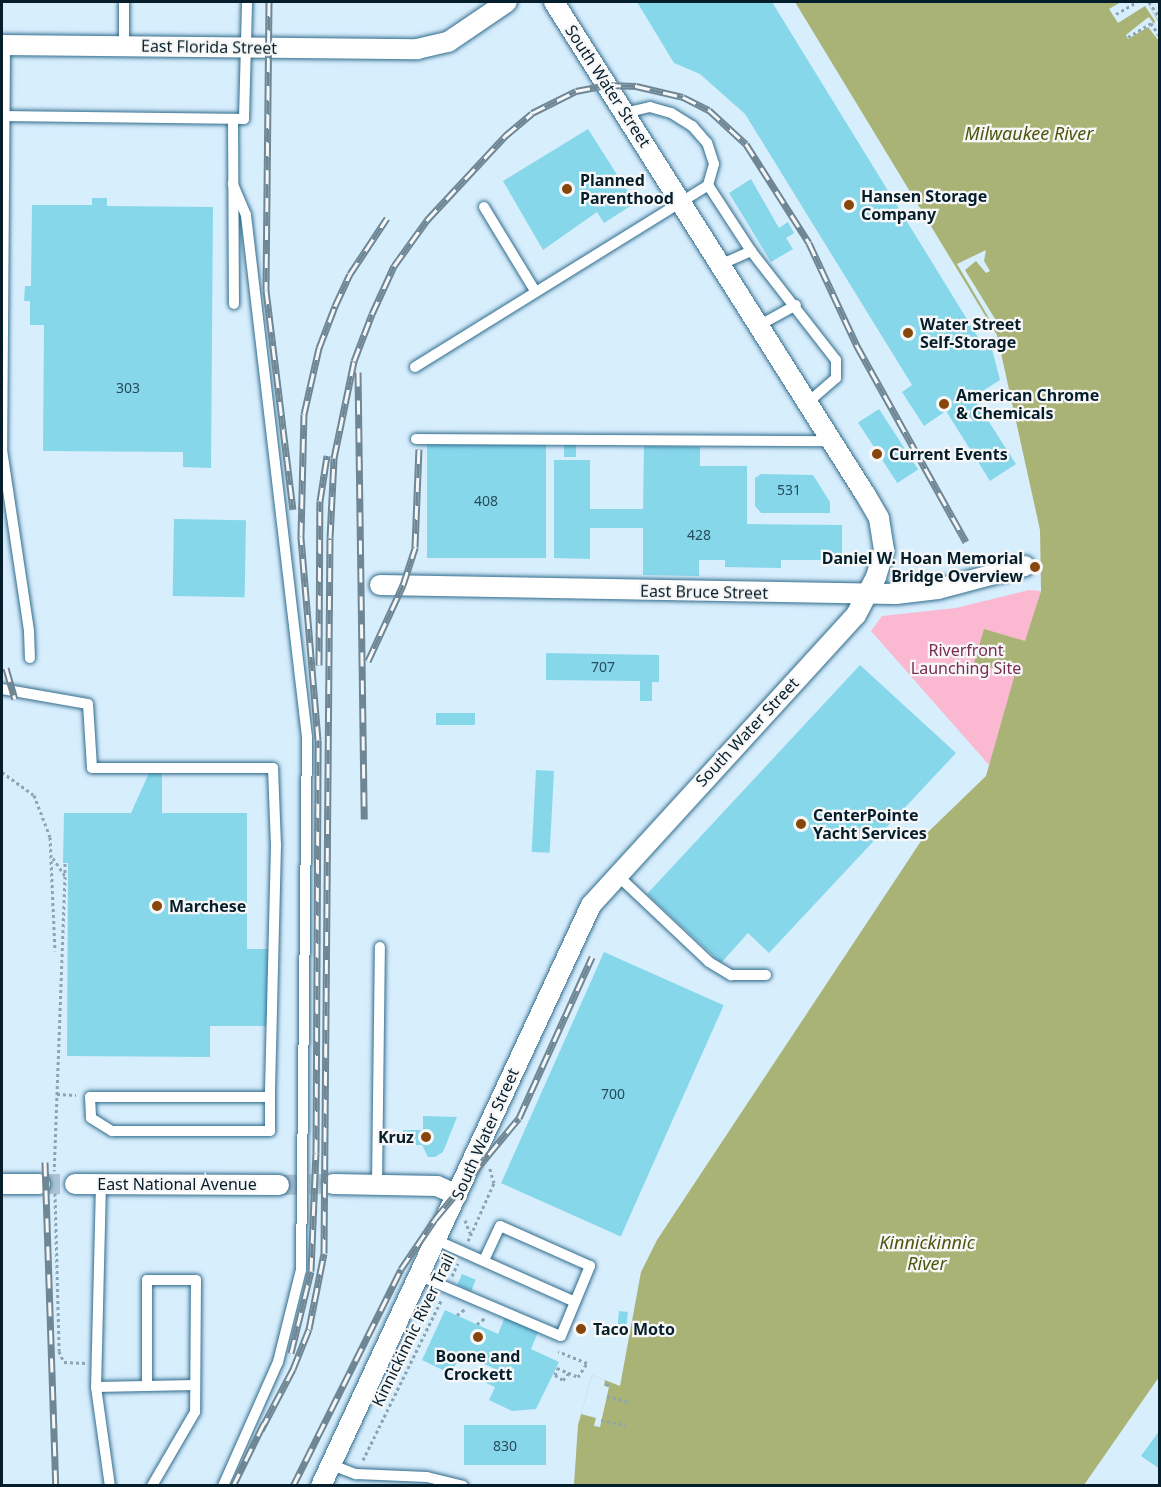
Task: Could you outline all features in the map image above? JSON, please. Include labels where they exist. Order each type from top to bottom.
[{"type":"street","name":"East Florida Street","points":[[3,45],[417,49],[448,42],[507,2]]},
{"type":"street","name":"South Water Street","points":[[321,1485],[420,1276],[579,925],[616,874],[856,615],[868,595],[884,550],[882,527],[833,441],[681,198],[554,2]]},
{"type":"street","name":"East Bruce Street","points":[[380,585],[868,595],[938,589],[1025,566]]},
{"type":"street","points":[[2,1184],[40,1184]]},
{"type":"street","name":"East National Avenue","points":[[75,1184],[279,1185]]},
{"type":"street","points":[[333,1184],[436,1186],[457,1195]]},
{"type":"lane","points":[[124,2],[124,46]]},
{"type":"lane","points":[[5,116],[244,118],[247,2]]},
{"type":"lane","points":[[3,45],[5,116],[2,450],[29,631],[30,658]]},
{"type":"lane","points":[[415,367],[681,198],[708,185],[714,164],[707,143],[692,126],[671,113],[650,107],[624,113]]},
{"type":"lane","points":[[232,118],[234,304]]},
{"type":"lane","points":[[223,1485],[278,1362],[301,1270],[307,760],[304,699],[276,492],[272,425],[246,215],[233,184]]},
{"type":"lane","points":[[708,185],[751,251],[796,305],[836,360],[836,378],[808,402]]},
{"type":"lane","points":[[484,207],[535,291]]},
{"type":"lane","points":[[722,264],[751,251]]},
{"type":"lane","points":[[760,325],[796,305]]},
{"type":"lane","points":[[416,438],[833,441]]},
{"type":"lane","points":[[2,689],[88,704],[92,768],[273,768],[276,845],[270,1131],[112,1131],[91,1118],[90,1096],[270,1097]]},
{"type":"lane","points":[[616,874],[709,962],[730,975],[766,975]]},
{"type":"lane","points":[[377,1184],[380,947]]},
{"type":"lane","points":[[101,1184],[96,1387],[110,1485]]},
{"type":"lane","points":[[420,1276],[561,1336],[590,1266],[500,1226],[484,1262]]},
{"type":"lane","points":[[436,1240],[575,1302]]},
{"type":"lane","points":[[147,1386],[147,1280],[196,1280],[195,1412],[152,1485]]},
{"type":"lane","points":[[96,1387],[195,1385]]},
{"type":"lane","points":[[332,1465],[356,1474],[427,1478],[463,1485]]},
{"type":"path","points":[[1116,15],[1137,2]]},
{"type":"path","points":[[1149,2],[1160,18]]},
{"type":"path","points":[[1128,37],[1151,23],[1160,37]]},
{"type":"path","points":[[2,772],[33,795],[43,816],[53,858],[55,951]]},
{"type":"path","points":[[53,858],[65,876]]},
{"type":"path","points":[[53,1148],[65,863]]},
{"type":"path","points":[[57,1094],[90,1096]]},
{"type":"path","name":"Kinnickinnic River Trail","points":[[356,1474],[447,1288],[494,1183]]},
{"type":"path","points":[[56,1214],[61,1359],[71,1364],[96,1363]]},
{"type":"path","points":[[556,1349],[587,1363],[578,1377],[557,1368],[554,1374],[563,1380],[568,1373]]},
{"type":"path","points":[[607,1386],[608,1381]]},
{"type":"path","points":[[607,1396],[630,1402]]},
{"type":"path","points":[[601,1420],[625,1425]]},
{"type":"green space","name":"Riverfront Launching Site","points":[[1029,590],[1041,591],[989,765],[871,631],[882,616],[956,608]]},
{"type":"water","name":"Kinnickinnic River","points":[[795,2],[1147,2],[1160,23],[1159,1377],[1084,1485],[574,1484],[578,1425],[592,1375],[620,1386],[641,1272],[657,1240],[925,835],[986,776],[1015,674],[974,663],[984,629],[1025,641],[1041,591],[1040,530],[997,335]]},
{"type":"pier","points":[[1121,2],[1147,2],[1159,23],[1159,41],[1148,27],[1128,39],[1126,35],[1149,17],[1154,24],[1155,21],[1145,6],[1118,23],[1109,9]]},
{"type":"pier","points":[[986,250],[984,261],[990,271],[986,273],[976,261],[965,270],[1000,327],[996,330],[957,264]]},
{"type":"pier","points":[[592,1375],[605,1380],[604,1386],[609,1387],[600,1427],[594,1426],[596,1418],[581,1414]]},
{"type":"building","name":"Hansen Storage Company","points":[[637,2],[772,2],[981,342],[989,338],[1000,380],[973,397],[1016,464],[990,481],[946,411],[924,426],[902,392],[912,385],[745,114],[700,74],[674,63]]},
{"type":"building","name":"Planned Parenthood","points":[[588,129],[635,203],[604,223],[597,212],[543,250],[503,181]]},
{"type":"building","points":[[751,179],[779,228],[788,222],[794,233],[786,238],[793,249],[771,262],[729,193]]},
{"type":"building","points":[[92,198],[107,198],[107,206],[213,207],[211,468],[183,467],[183,452],[43,451],[44,325],[30,325],[30,301],[24,301],[25,286],[31,286],[32,205],[92,205]]},
{"type":"building","points":[[879,409],[918,469],[897,483],[858,423]]},
{"type":"building","points":[[427,444],[546,444],[546,558],[427,558]]},
{"type":"building","points":[[564,445],[576,445],[576,457],[564,457]]},
{"type":"building","points":[[644,446],[700,447],[700,466],[747,466],[747,524],[842,525],[842,560],[781,560],[781,568],[725,567],[725,560],[699,560],[699,576],[643,575],[643,528],[590,528],[590,559],[554,558],[554,460],[590,460],[590,509],[643,509]]},
{"type":"building","points":[[761,474],[813,475],[830,502],[830,513],[761,513],[755,506],[755,478]]},
{"type":"building","points":[[174,519],[246,520],[245,597],[173,596]]},
{"type":"building","points":[[546,653],[659,655],[659,682],[652,682],[652,701],[640,701],[640,681],[546,680]]},
{"type":"building","name":"CenterPointe Yacht Services","points":[[860,665],[956,753],[769,953],[748,933],[721,963],[647,894]]},
{"type":"building","points":[[436,713],[475,713],[475,725],[436,725]]},
{"type":"building","points":[[536,770],[554,771],[550,853],[532,852]]},
{"type":"building","name":"Marchese","points":[[149,773],[162,773],[162,813],[247,813],[247,949],[268,949],[267,1026],[210,1026],[210,1057],[67,1056],[68,863],[63,863],[64,813],[131,813]]},
{"type":"building","points":[[604,952],[724,1005],[621,1236],[501,1183]]},
{"type":"building","name":"Kruz","points":[[423,1116],[457,1117],[443,1152],[435,1157],[428,1157],[422,1145],[403,1145],[403,1130],[423,1130]]},
{"type":"building","points":[[462,1274],[476,1280],[471,1291],[457,1285]]},
{"type":"building","points":[[445,1310],[498,1334],[505,1317],[538,1332],[531,1349],[559,1362],[536,1409],[512,1411],[489,1400],[495,1387],[486,1383],[493,1368],[461,1353],[451,1374],[422,1360]]},
{"type":"building","points":[[619,1311],[628,1312],[627,1325],[618,1324]]},
{"type":"building","points":[[464,1425],[546,1425],[546,1465],[464,1465]]},
{"type":"building","points":[[1160,1430],[1160,1469],[1141,1456]]},
{"type":"tunnel","points":[[40,1184],[75,1184]]},
{"type":"tunnel","points":[[279,1185],[333,1184]]},
{"type":"railway","points":[[269,2],[266,290],[293,509]]},
{"type":"railway","points":[[261,1430],[293,1369],[309,1329],[324,1253],[330,538],[334,458],[354,361],[372,314],[394,266],[427,220],[505,136],[532,113],[576,91],[607,85],[636,86],[683,97],[709,110],[746,144],[809,243],[857,346],[966,542]]},
{"type":"railway","points":[[291,1353],[311,1271],[316,1153],[318,740],[301,536],[304,414],[319,348],[335,306],[350,274],[387,218]]},
{"type":"railway","points":[[358,372],[364,819]]},
{"type":"railway","points":[[368,661],[403,585],[415,547],[419,449]]},
{"type":"railway","points":[[319,665],[320,501],[327,456]]},
{"type":"railway","points":[[6,668],[15,699]]},
{"type":"railway","points":[[293,1486],[401,1269],[435,1219],[519,1118],[592,957]]},
{"type":"railway","points":[[45,1162],[56,1486]]},
{"type":"railway","points":[[233,1486],[264,1423]]},
{"type":"place","name":"Planned Parenthood","points":[[567,189]]},
{"type":"place","name":"Hansen Storage Company","points":[[849,205]]},
{"type":"place","name":"Water Street Self-Storage","points":[[908,333]]},
{"type":"place","name":"American Chrome & Chemicals","points":[[944,404]]},
{"type":"place","name":"Current Events","points":[[877,454]]},
{"type":"place","name":"Daniel W. Hoan Memorial Bridge Overview","points":[[1035,567]]},
{"type":"place","name":"CenterPointe Yacht Services","points":[[801,824]]},
{"type":"place","name":"Marchese","points":[[157,906]]},
{"type":"place","name":"Kruz","points":[[426,1137]]},
{"type":"place","name":"Taco Moto","points":[[581,1329]]},
{"type":"place","name":"Boone and Crockett","points":[[478,1337]]},
{"type":"water label","name":"Milwaukee River","points":[[1029,133]]}]
